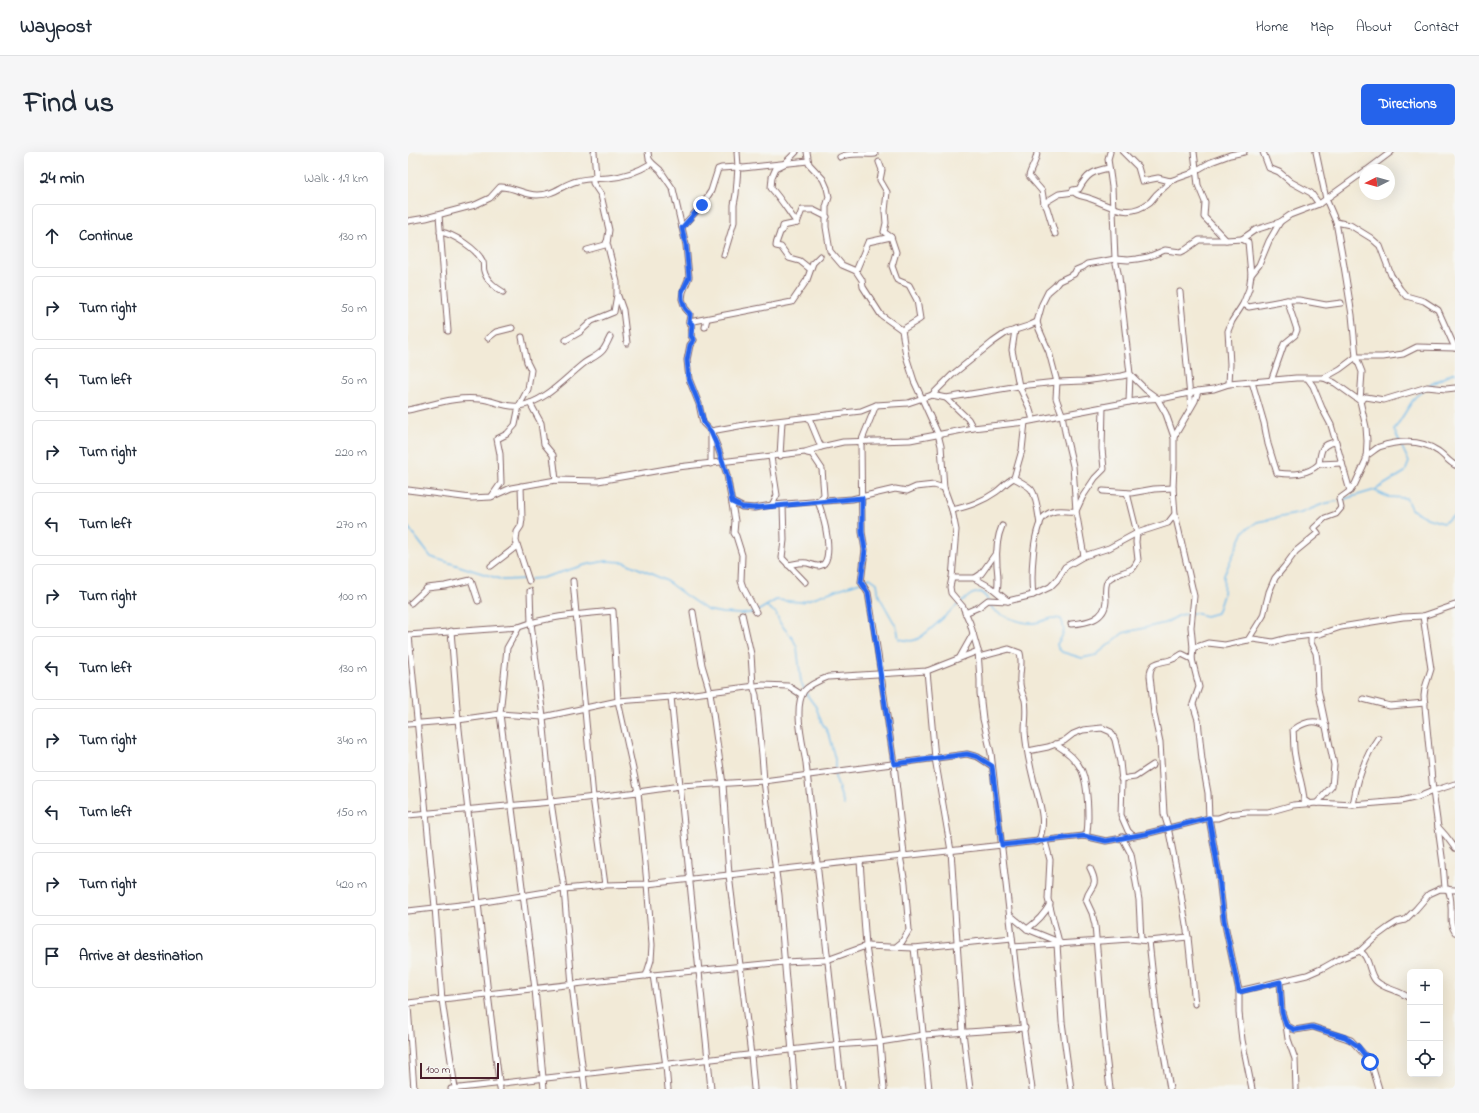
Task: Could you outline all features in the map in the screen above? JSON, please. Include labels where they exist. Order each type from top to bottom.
[{"type":"street","points":[[566,340],[580,332],[592,321],[614,312],[617,295],[617,282],[607,243],[609,236],[608,223],[601,195],[593,183],[593,178],[596,175],[594,152]]},
{"type":"street","points":[[648,152],[649,159],[660,170],[673,189],[686,245],[689,277],[682,292],[682,299],[685,308],[690,314],[689,322],[692,324],[691,336],[694,340],[690,345],[687,360],[689,379],[699,404],[704,423],[711,432],[727,475],[732,502],[735,527],[734,533],[742,555],[741,581],[756,612]]},
{"type":"street","points":[[724,255],[734,222],[734,204],[738,167],[737,152]]},
{"type":"street","points":[[796,152],[784,164],[776,168],[772,177],[771,188],[783,201],[788,212],[796,223]]},
{"type":"street","points":[[807,152],[809,158],[808,161],[823,179],[827,188],[828,197],[826,208],[826,227],[830,251],[842,265],[856,271],[862,280],[863,286],[881,315],[902,330],[906,356],[914,381],[938,434],[942,458],[944,488],[952,510],[956,530],[950,587],[951,593],[960,603],[965,613],[973,634],[978,654],[980,693],[992,766],[1013,947],[1032,1089]]},
{"type":"street","points":[[1037,152],[1037,159],[1032,166],[1030,176],[1042,191],[1044,203],[1055,234]]},
{"type":"street","points":[[1110,152],[1108,159],[1112,187],[1115,259],[1119,277],[1130,374],[1129,402]]},
{"type":"street","points":[[1122,152],[1138,167],[1142,181],[1158,178],[1170,181],[1197,171],[1211,162],[1244,152]]},
{"type":"street","points":[[1194,152],[1198,185],[1205,202],[1204,217],[1226,240]]},
{"type":"street","points":[[1263,152],[1269,168],[1279,172],[1291,182],[1311,193],[1319,204]]},
{"type":"street","points":[[1248,640],[1263,616],[1274,578],[1296,551],[1318,533],[1314,528],[1325,518],[1336,514],[1341,508],[1339,499],[1350,491],[1366,460],[1366,427],[1360,401],[1362,372],[1356,357],[1352,315],[1336,222],[1326,199],[1316,152]]},
{"type":"street","points":[[1375,164],[1391,152]]},
{"type":"street","points":[[840,157],[850,154],[875,154]]},
{"type":"street","points":[[682,228],[702,205],[710,191],[718,169],[743,168],[808,161]]},
{"type":"street","points":[[879,162],[882,170],[880,180],[887,192],[885,211],[886,224],[884,232],[891,237],[896,252],[892,266],[893,272],[897,280],[909,285],[917,300],[920,320],[902,330]]},
{"type":"street","points":[[408,221],[439,215],[484,202],[500,187],[529,194],[547,194],[577,181],[593,178],[609,178],[634,172],[652,163]]},
{"type":"street","points":[[1073,190],[1079,189],[1085,178],[1091,173],[1109,168]]},
{"type":"street","points":[[1242,239],[1255,230],[1280,222],[1290,215],[1319,204],[1359,176]]},
{"type":"street","points":[[1044,203],[1059,194],[1074,192],[1076,195],[1092,199],[1113,209],[1131,211],[1142,207],[1166,188],[1170,181]]},
{"type":"street","points":[[796,223],[802,210],[813,210],[827,217]]},
{"type":"street","points":[[439,215],[448,331]]},
{"type":"street","points":[[1251,275],[1259,265],[1269,241],[1280,222]]},
{"type":"street","points":[[408,490],[471,498],[491,497],[511,488],[556,480],[598,481],[673,468],[780,456],[805,452],[843,442],[910,440],[973,428],[1025,422],[1129,402],[1166,398],[1214,389],[1229,384],[1296,378],[1324,378],[1340,369],[1356,357],[1383,357],[1403,354],[1417,347],[1455,348],[1438,310],[1424,301],[1406,296],[1400,289],[1391,275],[1380,246],[1371,238],[1350,225],[1336,222]]},
{"type":"street","points":[[796,223],[783,226],[776,242],[776,246],[781,247],[789,258],[800,261],[810,269]]},
{"type":"street","points":[[440,232],[447,233],[455,237],[474,250],[483,262],[484,273],[495,287],[503,292]]},
{"type":"street","points":[[587,250],[605,245],[609,236]]},
{"type":"street","points":[[856,271],[868,242],[891,237]]},
{"type":"street","points":[[1084,556],[1076,511],[1073,466],[1062,414],[1056,398],[1057,382],[1049,352],[1037,322],[1042,304],[1048,292],[1059,281],[1074,274],[1076,270],[1087,264],[1115,259],[1137,259],[1148,257],[1165,250],[1181,252],[1199,240],[1242,239],[1248,242],[1251,275],[1249,289],[1243,304],[1232,321],[1228,331],[1230,364],[1229,384]]},
{"type":"street","points":[[689,322],[792,302],[807,280],[813,262],[820,256]]},
{"type":"street","points":[[1180,292],[1191,407]]},
{"type":"street","points":[[617,295],[623,310],[627,343]]},
{"type":"street","points":[[1243,304],[1249,307],[1287,300],[1298,300],[1326,305],[1341,303]]},
{"type":"street","points":[[1271,381],[1284,344],[1296,335],[1297,330],[1287,300]]},
{"type":"street","points":[[705,327],[707,319]]},
{"type":"street","points":[[711,432],[750,424],[809,418],[831,413],[861,411],[876,405],[908,403],[932,395],[952,375],[993,342],[1006,333],[1037,322]]},
{"type":"street","points":[[488,338],[500,330],[512,328]]},
{"type":"street","points":[[1015,330],[1012,350],[1019,386],[1029,407],[1033,420]]},
{"type":"street","points":[[491,497],[501,483],[500,454],[496,438],[507,434],[515,424],[519,406],[528,389],[531,370],[527,362],[522,337]]},
{"type":"street","points":[[408,410],[451,399],[482,399],[504,406],[519,406],[530,403],[552,391],[584,364],[594,358],[603,350],[610,337]]},
{"type":"street","points":[[932,395],[946,398],[1019,386],[1084,381],[1130,374]]},
{"type":"street","points":[[1130,374],[1146,390],[1157,398],[1166,414],[1174,437],[1173,488],[1175,514],[1194,596],[1191,613],[1193,648],[1192,659],[1199,687],[1193,704],[1198,720],[1202,760],[1208,793],[1209,818],[1218,869],[1224,920],[1239,992],[1239,1013],[1242,1040],[1252,1089]]},
{"type":"street","points":[[1324,378],[1335,383],[1360,401]]},
{"type":"street","points":[[1308,379],[1313,386],[1331,425],[1350,491]]},
{"type":"street","points":[[1252,382],[1266,428],[1268,444],[1277,473],[1288,475],[1308,472],[1319,464],[1342,463]]},
{"type":"street","points":[[1360,401],[1366,397],[1384,400],[1427,387],[1446,389],[1455,388]]},
{"type":"street","points":[[1174,437],[1198,391]]},
{"type":"street","points":[[946,398],[968,419],[973,428]]},
{"type":"street","points":[[530,403],[541,423],[544,444],[553,455],[556,480]]},
{"type":"street","points":[[876,405],[861,442],[862,532],[865,550],[861,582],[868,593],[894,764],[909,930],[902,942],[897,946]]},
{"type":"street","points":[[1076,511],[1083,496],[1095,478],[1104,469],[1102,449],[1103,407]]},
{"type":"street","points":[[809,418],[821,447]]},
{"type":"street","points":[[780,456],[782,421]]},
{"type":"street","points":[[952,510],[974,505],[997,491],[1006,482],[1014,478],[1022,450],[1025,422]]},
{"type":"street","points":[[711,432],[711,464]]},
{"type":"street","points":[[1319,464],[1322,449],[1327,443],[1336,442]]},
{"type":"street","points":[[1366,456],[1378,448],[1389,444],[1412,442],[1427,445],[1443,454],[1448,461],[1455,465]]},
{"type":"street","points":[[805,452],[812,454],[822,469],[824,495],[818,502]]},
{"type":"street","points":[[771,457],[777,495],[772,505]]},
{"type":"street","points":[[1014,478],[1032,490],[1037,502],[1037,512],[1040,524]]},
{"type":"street","points":[[732,502],[746,508],[862,498],[895,488],[907,491],[916,487],[934,485],[944,488]]},
{"type":"street","points":[[521,486],[522,519],[521,526],[516,536],[517,546],[521,551],[529,581]]},
{"type":"street","points":[[1103,491],[1127,493],[1161,488],[1173,488]]},
{"type":"street","points":[[1072,624],[1084,624],[1097,618],[1103,612],[1106,603],[1105,592],[1108,581],[1112,577],[1133,567],[1138,560],[1136,542],[1138,533],[1127,493]]},
{"type":"street","points":[[788,565],[801,562],[818,566],[824,564],[827,559],[827,540],[818,502]]},
{"type":"street","points":[[783,505],[784,540],[782,556],[784,561],[805,582]]},
{"type":"street","points":[[1033,595],[1031,579],[1032,562],[1040,524],[1046,515],[1060,510],[1076,511]]},
{"type":"street","points":[[965,613],[980,607],[988,600],[1008,601],[1033,595],[1050,587],[1057,580],[1065,567],[1084,556],[1109,548],[1138,533],[1168,523],[1175,514]]},
{"type":"street","points":[[997,591],[997,553],[1002,526]]},
{"type":"street","points":[[491,566],[517,546]]},
{"type":"street","points":[[975,578],[981,574],[997,553]]},
{"type":"street","points":[[952,578],[975,578],[997,591],[1008,601]]},
{"type":"street","points":[[411,603],[427,588],[445,586],[471,580],[478,601]]},
{"type":"street","points":[[573,581],[593,797],[605,886]]},
{"type":"street","points":[[530,591],[531,623],[543,717],[551,802],[564,889],[572,985],[585,1089]]},
{"type":"street","points":[[1193,648],[1208,643],[1225,645],[1253,639],[1273,642],[1288,638],[1311,636],[1341,627],[1403,617],[1423,616],[1454,607]]},
{"type":"street","points":[[646,976],[651,960],[652,946],[647,884],[638,792],[618,701],[612,610],[576,614],[518,627],[409,635],[435,907],[442,1000],[453,1089],[500,1087],[543,1079],[583,1074],[666,1066],[708,1059],[837,1045],[880,1042],[924,1035],[1025,1028]]},
{"type":"street","points":[[693,612],[702,665],[710,692],[723,784],[729,875],[754,1089]]},
{"type":"street","points":[[742,614],[751,654],[753,686],[756,695],[764,781],[779,895],[795,1089]]},
{"type":"street","points":[[1423,616],[1431,669],[1425,688],[1425,703],[1433,791],[1446,889],[1452,906],[1451,926],[1455,932]]},
{"type":"street","points":[[518,627],[507,648],[500,714],[535,989],[544,1089]]},
{"type":"street","points":[[451,631],[458,720],[488,994],[500,1087]]},
{"type":"street","points":[[960,657],[973,634]]},
{"type":"street","points":[[1311,636],[1311,643],[1316,653],[1318,688],[1334,765],[1332,786],[1317,803]]},
{"type":"street","points":[[842,1089],[800,724],[800,700],[805,691],[818,681],[828,677],[927,670],[960,657],[1009,649],[1020,652],[1022,668],[1020,683],[1025,701],[1025,732],[1042,813],[1043,825],[1042,833],[1038,842],[1030,842]]},
{"type":"street","points":[[1192,659],[1182,654],[1174,659],[1157,663],[1150,670],[1152,699],[1160,742],[1164,814],[1179,882],[1188,937],[1195,1004]]},
{"type":"street","points":[[927,670],[935,758],[951,851],[963,1032],[970,1089]]},
{"type":"street","points":[[408,724],[458,720],[500,714],[543,717],[618,701],[671,697],[753,686],[788,686],[802,695]]},
{"type":"street","points":[[671,697],[711,1089]]},
{"type":"street","points":[[1363,699],[1390,706],[1425,703]]},
{"type":"street","points":[[1310,804],[1304,800],[1304,792],[1295,759],[1294,730],[1302,724],[1310,721],[1320,721],[1326,726]]},
{"type":"street","points":[[1028,751],[1064,741],[1073,734],[1083,730],[1102,728],[1111,732],[1115,740],[1120,762],[1121,815],[1132,835]]},
{"type":"street","points":[[1353,804],[1363,765],[1378,738]]},
{"type":"street","points":[[1055,744],[1072,757],[1082,770],[1089,820],[1087,833],[1084,836]]},
{"type":"street","points":[[408,815],[468,811],[680,786],[764,781],[967,754],[978,757],[992,766]]},
{"type":"street","points":[[1121,779],[1135,777],[1152,765]]},
{"type":"street","points":[[408,911],[478,903],[564,889],[647,884],[1084,836],[1106,841],[1132,835],[1145,834],[1168,827],[1209,818],[1218,818],[1229,814],[1268,812],[1293,805],[1317,803],[1353,804],[1401,801],[1418,797],[1455,784]]},
{"type":"street","points":[[1438,827],[1455,848]]},
{"type":"street","points":[[1122,837],[1131,854],[1139,900],[1141,940]]},
{"type":"street","points":[[1046,840],[1050,860],[1050,877],[1048,888],[1059,943],[1062,1022],[1071,1089]]},
{"type":"street","points":[[860,861],[866,946],[880,1042],[884,1089]]},
{"type":"street","points":[[1090,868],[1095,880],[1094,887],[1088,893],[1086,900],[1092,913],[1097,942],[1105,1047],[1110,1089]]},
{"type":"street","points":[[1239,992],[1307,975],[1339,959],[1360,951],[1389,927],[1410,916],[1429,894],[1446,889],[1455,890]]},
{"type":"street","points":[[1026,929],[1044,914],[1050,904]]},
{"type":"street","points":[[1010,915],[1026,929],[1059,943]]},
{"type":"street","points":[[1013,947],[1130,939],[1149,941],[1188,937]]},
{"type":"street","points":[[408,1002],[442,1000],[653,975],[784,962],[827,960],[866,946],[897,946],[914,948],[1012,938]]},
{"type":"street","points":[[1149,941],[1157,1015],[1171,1089]]},
{"type":"street","points":[[914,948],[929,1089]]},
{"type":"street","points":[[1360,951],[1366,958],[1376,981],[1382,986],[1399,991],[1407,997]]},
{"type":"street","points":[[653,975],[668,1089]]},
{"type":"street","points":[[1280,982],[1282,1012],[1288,1039],[1295,1059],[1296,1089]]},
{"type":"street","points":[[408,1006],[414,1089]]},
{"type":"street","points":[[1286,1025],[1295,1030],[1312,1027],[1351,1040],[1358,1046],[1370,1062],[1380,1089]]},
{"type":"waterway","points":[[1428,386],[1452,373],[1455,373]]},
{"type":"waterway","points":[[1341,500],[1375,490],[1405,472],[1409,462],[1394,430],[1415,397],[1424,390]]},
{"type":"waterway","points":[[1375,491],[1388,497],[1406,498],[1411,509],[1427,518],[1443,523],[1455,516]]},
{"type":"waterway","points":[[961,602],[972,594],[980,592],[988,599],[991,607],[995,611],[1014,620],[1034,623],[1053,618],[1061,619],[1064,632],[1057,644],[1058,648],[1062,652],[1082,658],[1096,655],[1123,633],[1165,623],[1180,615],[1194,613],[1206,616],[1217,613],[1223,595],[1224,575],[1244,531],[1257,522],[1301,513],[1323,504],[1337,501]]},
{"type":"waterway","points":[[408,527],[431,557],[503,580],[527,579]]},
{"type":"waterway","points":[[531,579],[542,578],[585,565],[606,561],[624,562],[665,580],[707,610],[722,613],[742,614],[756,612],[776,600],[801,602],[860,582]]},
{"type":"waterway","points":[[863,581],[870,578],[877,583],[879,596],[897,628],[899,639],[911,641],[919,638],[958,605]]},
{"type":"waterway","points":[[766,606],[776,613],[780,623],[793,639],[797,647],[801,682],[807,695],[816,707],[821,721],[828,733],[835,759],[835,777],[844,805]]},
{"type":"route","points":[[702,205],[682,228],[686,245],[689,277],[682,292],[682,299],[683,305],[690,314],[689,322],[692,324],[691,336],[694,340],[690,345],[687,360],[689,379],[696,400],[699,404],[700,412],[704,423],[711,432],[718,448],[727,475],[732,502],[742,507],[754,508],[772,505],[862,498],[862,532],[865,550],[861,582],[868,593],[894,764],[967,754],[978,757],[992,766],[1002,845],[1084,836],[1106,841],[1132,835],[1145,834],[1168,827],[1209,818],[1218,869],[1224,920],[1239,992],[1280,982],[1282,1012],[1286,1025],[1295,1030],[1312,1027],[1345,1037],[1358,1046],[1370,1062]]}]
